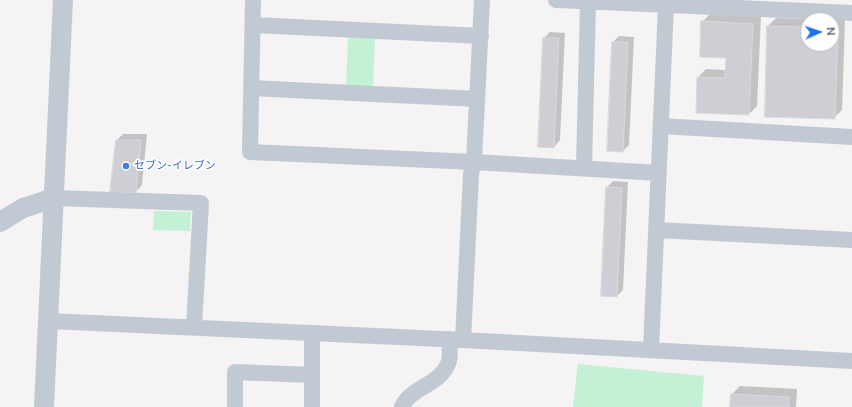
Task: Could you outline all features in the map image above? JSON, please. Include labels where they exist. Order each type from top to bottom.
[{"type":"street","points":[[44,407],[63,0]]},
{"type":"street","points":[[254,0],[250,152],[474,162],[659,173]]},
{"type":"street","points":[[402,407],[404,400],[437,379],[449,362],[456,340],[471,174],[474,162],[482,0]]},
{"type":"street","points":[[556,0],[642,2],[666,5],[852,13]]},
{"type":"street","points":[[584,168],[598,1]]},
{"type":"street","points":[[651,349],[666,5]]},
{"type":"street","points":[[253,25],[480,36]]},
{"type":"street","points":[[252,88],[477,98]]},
{"type":"street","points":[[661,126],[852,137]]},
{"type":"street","points":[[0,222],[23,208],[54,198],[200,204],[194,327]]},
{"type":"street","points":[[657,230],[852,240]]},
{"type":"street","points":[[49,321],[651,349],[852,361]]},
{"type":"street","points":[[312,333],[312,407]]},
{"type":"street","points":[[235,407],[235,372],[312,374]]},
{"type":"green space","points":[[348,37],[375,38],[373,88],[346,87]]},
{"type":"green space","points":[[154,211],[191,212],[190,231],[153,230]]},
{"type":"green space","points":[[578,364],[704,376],[702,407],[573,407]]},
{"type":"building","points":[[701,21],[753,24],[749,115],[696,113],[697,77],[725,78],[726,58],[700,57]]},
{"type":"building","points":[[767,26],[800,27],[800,52],[837,52],[835,119],[765,117]]},
{"type":"building","points":[[543,38],[559,38],[554,148],[538,147]]},
{"type":"building","points":[[612,42],[628,42],[623,152],[607,151]]},
{"type":"building","name":"セブン-イレブン","points":[[116,140],[141,140],[136,193],[110,192]]},
{"type":"building","points":[[606,187],[622,188],[617,297],[601,296]]},
{"type":"building","points":[[731,394],[789,397],[789,407],[730,407]]},
{"type":"place","name":"セブン-イレブン","points":[[126,166]]}]
